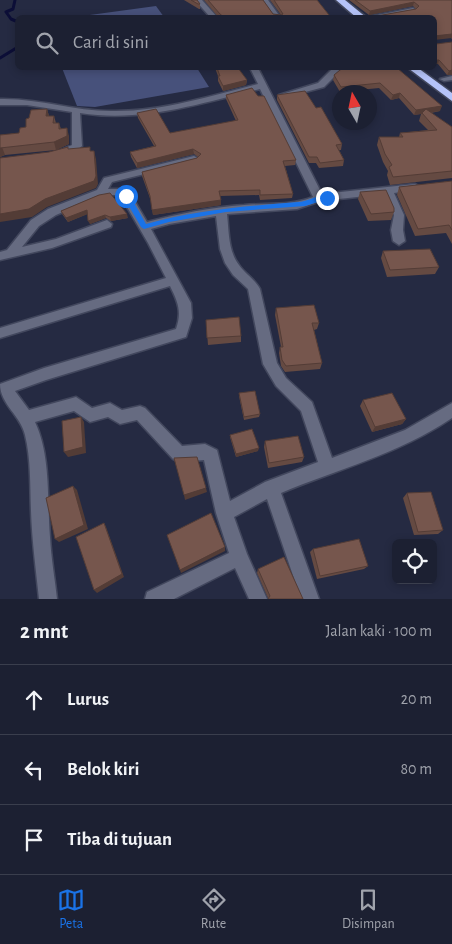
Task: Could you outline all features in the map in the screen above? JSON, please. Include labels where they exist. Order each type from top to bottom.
[{"type":"highway","points":[[328,0],[346,15]]},
{"type":"highway","points":[[340,0],[360,15]]},
{"type":"highway","points":[[416,70],[452,98]]},
{"type":"highway","points":[[431,70],[449,81]]},
{"type":"street","points":[[198,0],[212,15]]},
{"type":"street","points":[[265,0],[276,15]]},
{"type":"street","points":[[382,15],[413,10]]},
{"type":"street","points":[[255,70],[320,198]]},
{"type":"street","points":[[269,98],[321,85],[335,71],[339,70]]},
{"type":"street","points":[[0,102],[19,101],[76,111],[110,114],[144,112],[262,86]]},
{"type":"street","points":[[47,157],[72,150],[77,146],[76,111]]},
{"type":"street","points":[[101,192],[105,183],[117,176],[194,158]]},
{"type":"street","points":[[144,227],[169,220],[221,212],[305,204],[320,198],[424,186]]},
{"type":"street","points":[[388,190],[399,215],[396,230],[399,242]]},
{"type":"street","points":[[6,254],[39,220],[52,212],[101,192],[124,193],[184,303],[186,318],[181,333],[34,377],[2,390],[26,418],[33,434],[37,465],[40,540],[48,599]]},
{"type":"street","points":[[221,212],[228,255],[236,269],[254,289],[270,364],[281,382],[306,408],[328,468]]},
{"type":"street","points":[[6,254],[31,251],[48,246],[107,224]]},
{"type":"street","points":[[0,333],[173,281]]},
{"type":"street","points":[[26,418],[76,404],[90,415],[110,410],[120,417],[140,413],[179,454],[205,452],[210,455],[224,513],[239,557],[258,599]]},
{"type":"street","points":[[224,513],[271,488],[403,440],[426,428],[452,410]]},
{"type":"street","points":[[271,488],[310,599]]},
{"type":"street","points":[[154,599],[239,557]]},
{"type":"shaded area","points":[[156,6],[163,15],[90,15]]},
{"type":"shaded area","points":[[63,70],[198,70],[209,87],[95,107],[77,106]]},
{"type":"building","points":[[191,0],[197,0],[200,4],[198,4]]},
{"type":"building","points":[[208,0],[263,0],[273,14],[281,15],[221,15]]},
{"type":"building","points":[[274,0],[317,0],[329,15],[281,15],[283,14]]},
{"type":"building","points":[[355,0],[452,0],[452,34],[437,36],[437,15],[383,15],[416,9],[419,6],[414,2],[370,11]]},
{"type":"building","points":[[452,42],[452,70],[449,71],[437,60],[437,44]]},
{"type":"building","points":[[218,70],[240,70],[247,80],[223,86],[218,76],[220,76]]},
{"type":"building","points":[[340,70],[399,70],[442,106],[416,110],[400,93],[393,95],[380,83],[340,85],[334,75]]},
{"type":"building","points":[[252,88],[258,96],[264,96],[296,160],[283,161],[293,194],[260,195],[260,190],[219,191],[221,200],[152,210],[150,196],[142,172],[197,158],[201,154],[193,149],[137,163],[130,152],[156,146],[137,113],[156,109],[170,133],[238,120],[226,95]]},
{"type":"building","points":[[305,91],[316,108],[321,107],[332,126],[332,130],[334,130],[342,144],[336,145],[344,160],[320,163],[317,157],[309,157],[277,95]]},
{"type":"building","points":[[47,109],[46,116],[54,116],[53,123],[59,123],[59,129],[67,128],[67,136],[54,142],[0,148],[0,135],[19,133],[20,128],[26,127],[26,119],[29,118],[31,110]]},
{"type":"building","points":[[426,109],[452,127],[452,171],[393,177],[389,167],[392,165],[385,154],[379,137],[403,137],[400,133],[437,130],[422,113]]},
{"type":"building","points":[[68,147],[68,149],[90,147],[90,151],[94,151],[96,176],[94,181],[45,199],[29,209],[0,214],[0,158],[49,152]]},
{"type":"building","points":[[452,181],[452,230],[449,225],[418,229],[399,187]]},
{"type":"building","points":[[386,190],[394,212],[371,214],[360,192]]},
{"type":"building","points":[[110,193],[127,214],[110,217],[105,215],[88,221],[87,210],[66,218],[61,211],[99,195]]},
{"type":"building","points":[[430,249],[439,267],[390,270],[383,251]]},
{"type":"building","points":[[314,305],[319,323],[312,323],[322,363],[286,366],[282,360],[280,347],[283,347],[276,308]]},
{"type":"building","points":[[239,317],[241,336],[207,338],[206,320]]},
{"type":"building","points":[[255,391],[260,414],[244,417],[239,393]]},
{"type":"building","points":[[392,393],[406,419],[375,427],[363,400]]},
{"type":"building","points":[[81,417],[83,447],[64,452],[62,421]]},
{"type":"building","points":[[252,429],[259,448],[236,454],[230,435]]},
{"type":"building","points":[[298,436],[304,457],[269,463],[265,441]]},
{"type":"building","points":[[197,457],[206,488],[184,495],[174,458]]},
{"type":"building","points":[[73,486],[84,525],[55,539],[46,498]]},
{"type":"building","points":[[431,492],[443,530],[418,532],[407,493]]},
{"type":"building","points":[[211,513],[225,547],[180,570],[167,535]]},
{"type":"building","points":[[104,523],[122,574],[94,590],[76,537]]},
{"type":"building","points":[[359,539],[368,566],[320,576],[313,549]]},
{"type":"building","points":[[284,557],[303,599],[268,599],[270,596],[258,569]]},
{"type":"waterway","points":[[15,0],[13,9],[6,12],[11,19],[15,21]]},
{"type":"waterway","points":[[0,58],[15,49]]},
{"type":"route","points":[[126,196],[144,227],[187,216],[263,206],[305,204],[320,198],[327,198]]}]
